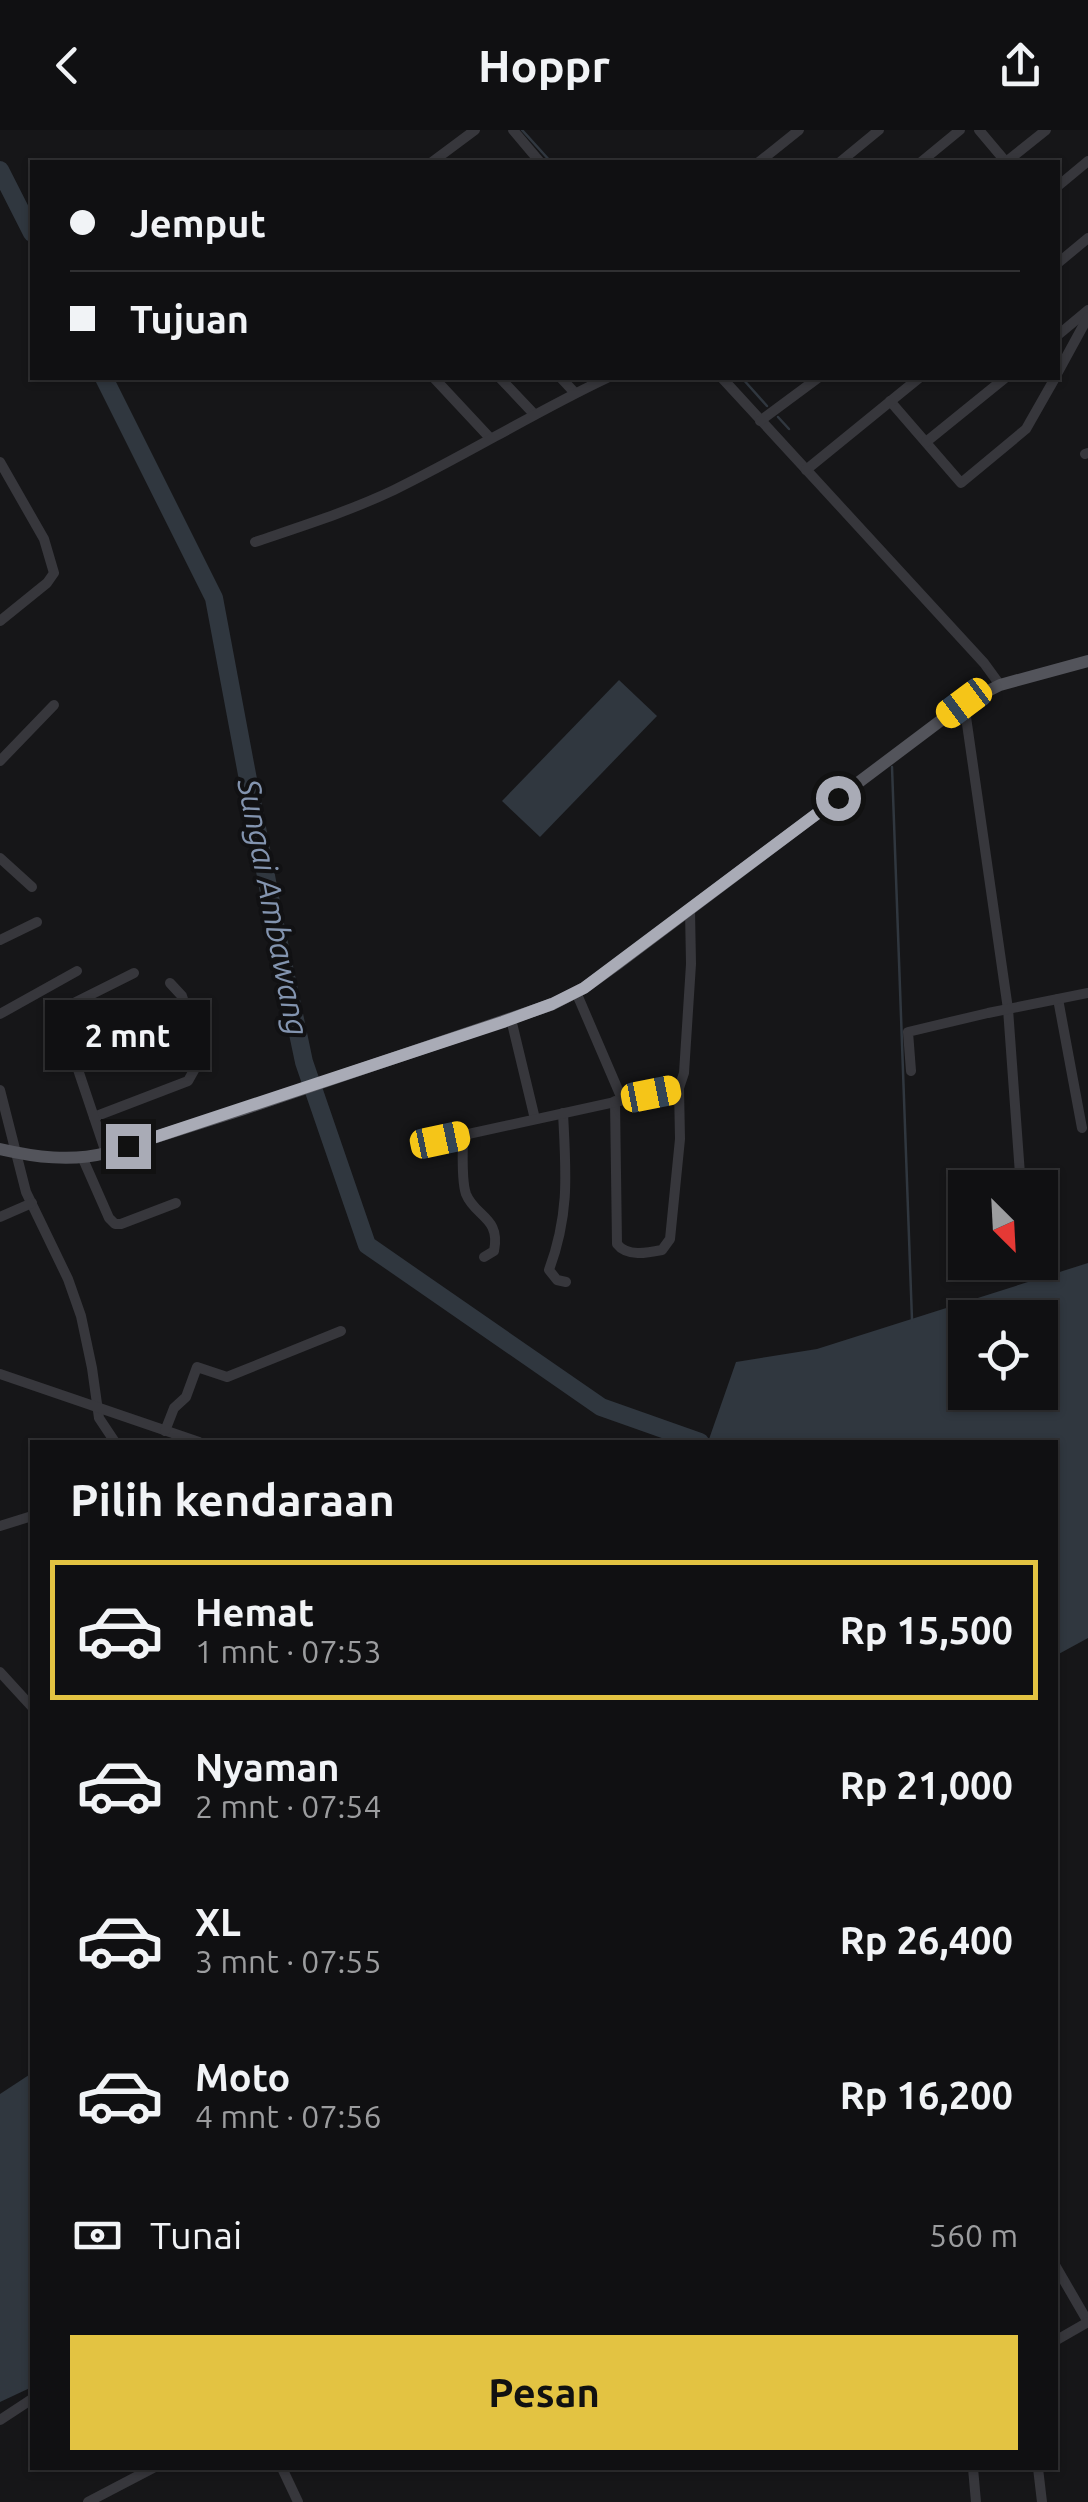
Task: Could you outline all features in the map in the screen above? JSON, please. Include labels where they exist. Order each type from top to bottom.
[{"type":"main road","points":[[0,1149],[83,1159],[106,1153],[511,1020],[576,992],[964,703],[1000,685],[1088,661]]},
{"type":"street","points":[[435,160],[475,130]]},
{"type":"street","points":[[514,130],[538,160]]},
{"type":"street","points":[[762,160],[799,130]]},
{"type":"street","points":[[842,160],[879,130]]},
{"type":"street","points":[[923,160],[960,130]]},
{"type":"street","points":[[979,130],[1004,160]]},
{"type":"street","points":[[1008,160],[1046,130]]},
{"type":"street","points":[[1060,184],[1088,161]]},
{"type":"street","points":[[1060,262],[1088,238]]},
{"type":"street","points":[[1060,334],[1088,314]]},
{"type":"street","points":[[1060,367],[1088,314]]},
{"type":"street","points":[[436,380],[490,438]]},
{"type":"street","points":[[502,380],[534,414]]},
{"type":"street","points":[[563,380],[576,393]]},
{"type":"street","points":[[255,542],[372,500],[604,380]]},
{"type":"street","points":[[724,380],[1000,685]]},
{"type":"street","points":[[760,421],[815,380]]},
{"type":"street","points":[[806,470],[916,380]]},
{"type":"street","points":[[926,442],[1003,380]]},
{"type":"street","points":[[890,401],[962,483],[1026,429],[1053,380]]},
{"type":"street","points":[[0,621],[47,584],[54,572],[44,539],[2,468]]},
{"type":"street","points":[[964,703],[1008,1009],[1020,1170]]},
{"type":"street","points":[[0,760],[54,704]]},
{"type":"street","points":[[0,858],[32,887]]},
{"type":"street","points":[[576,992],[596,1034],[618,1100],[618,1244],[625,1252],[662,1250],[670,1240],[680,1138],[679,1088],[684,1074],[691,964],[690,910]]},
{"type":"street","points":[[0,940],[37,922]]},
{"type":"street","points":[[0,1014],[78,971]]},
{"type":"street","points":[[106,1153],[61,1020],[54,1013],[134,973]]},
{"type":"street","points":[[94,1117],[188,1081],[202,1056],[182,996],[170,983]]},
{"type":"street","points":[[911,1071],[908,1032],[1088,993]]},
{"type":"street","points":[[1058,999],[1082,1128]]},
{"type":"street","points":[[511,1020],[536,1119]]},
{"type":"street","points":[[418,1145],[679,1088]]},
{"type":"street","points":[[0,1090],[22,1178],[81,1316],[96,1406],[101,1424],[113,1440]]},
{"type":"street","points":[[563,1113],[565,1208],[549,1270],[556,1280],[566,1282]]},
{"type":"street","points":[[463,1136],[466,1194],[495,1234],[494,1250],[484,1256]]},
{"type":"street","points":[[83,1159],[115,1224],[176,1203]]},
{"type":"street","points":[[0,1217],[32,1204]]},
{"type":"street","points":[[166,1430],[174,1408],[186,1397],[197,1368],[226,1378],[342,1331]]},
{"type":"street","points":[[0,1374],[194,1440]]},
{"type":"street","points":[[0,1526],[30,1517]]},
{"type":"street","points":[[0,1672],[30,1705]]},
{"type":"street","points":[[1058,2270],[1088,2322],[1058,2340]]},
{"type":"street","points":[[0,2420],[30,2399]]},
{"type":"street","points":[[88,2502],[149,2470]]},
{"type":"street","points":[[283,2470],[298,2502]]},
{"type":"street","points":[[972,2470],[976,2502]]},
{"type":"street","points":[[1038,2470],[1042,2502]]},
{"type":"shaded area","points":[[619,680],[657,716],[540,837],[502,801]]},
{"type":"shaded area","points":[[1088,1263],[1088,1638],[1058,1654],[1058,1440],[709,1440],[736,1362],[817,1349],[948,1307],[948,1410],[1058,1410],[1058,1300],[971,1300],[1034,1280],[1058,1280],[1058,1273]]},
{"type":"shaded area","points":[[30,2074],[30,2388],[0,2402],[0,2094]]},
{"type":"waterway","points":[[522,130],[549,160]]},
{"type":"waterway","name":"Sungai Ambawang","points":[[0,170],[30,229]]},
{"type":"waterway","name":"Sungai Ambawang","points":[[105,380],[214,598],[304,1062],[367,1245],[601,1407],[694,1440]]},
{"type":"waterway","points":[[744,380],[767,406]]},
{"type":"waterway","points":[[778,417],[789,429]]},
{"type":"waterway","points":[[892,767],[912,1320]]},
{"type":"route","points":[[128,1146],[552,1004],[584,988],[838,798]]}]
